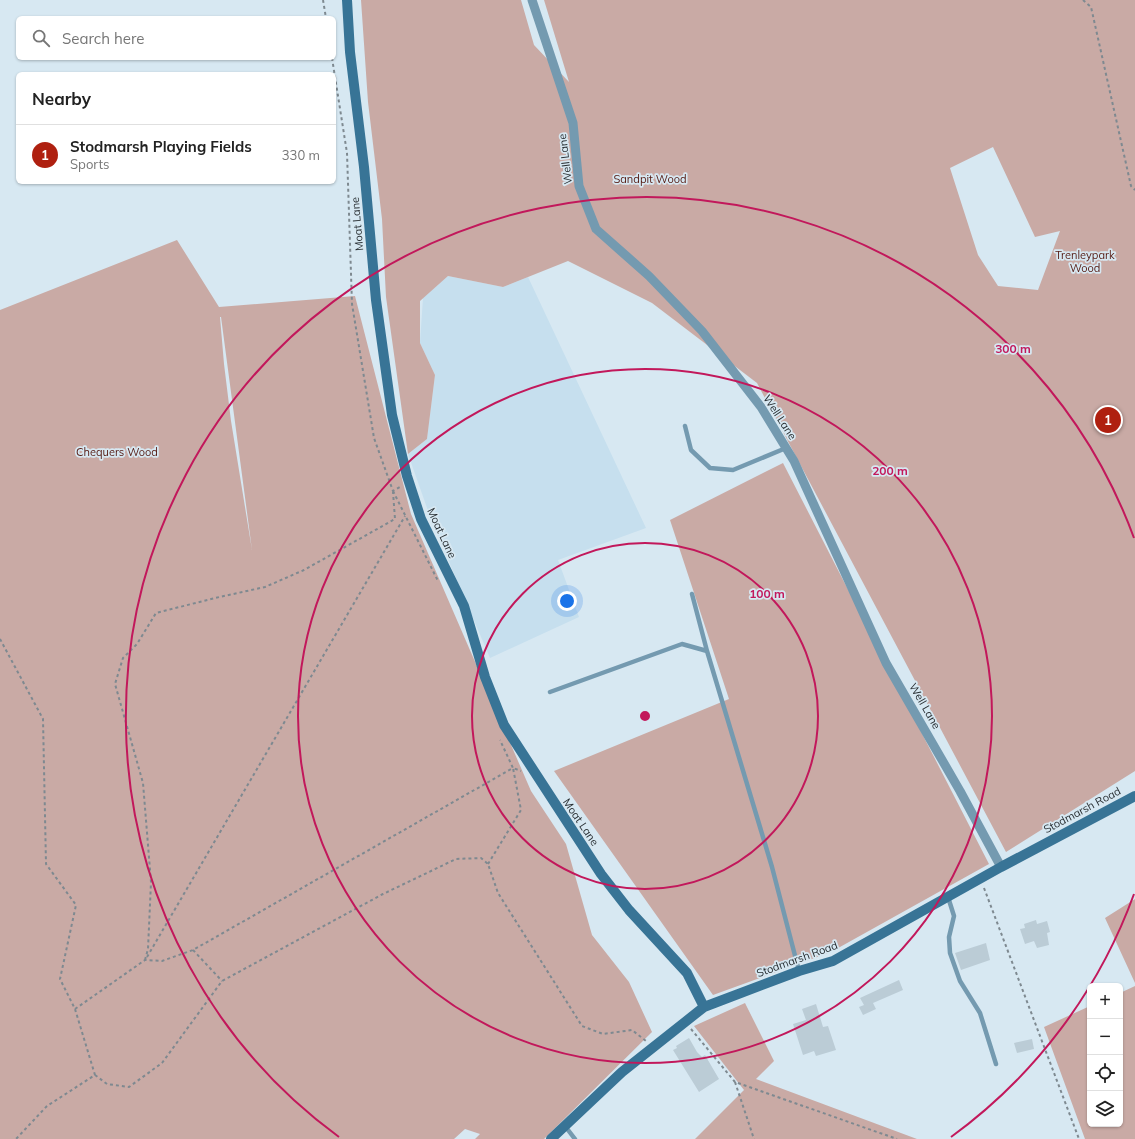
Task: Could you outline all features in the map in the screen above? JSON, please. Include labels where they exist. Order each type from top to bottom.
[{"type":"street","name":"Moat Lane","points":[[347,0],[350,52],[364,167],[376,300],[392,415],[409,482],[421,519],[464,606],[486,677],[504,725],[601,874],[629,910],[687,973],[704,1007]]},
{"type":"street","name":"Well Lane","points":[[532,0],[573,123],[580,186],[596,229],[649,276],[702,331],[761,407],[794,461],[886,663],[960,791],[1001,867]]},
{"type":"street","name":"Stodmarsh Road","points":[[551,1139],[564,1125],[622,1072],[704,1007],[799,970],[833,961],[1001,867],[1135,796]]},
{"type":"lane","points":[[685,426],[692,450],[710,468],[734,470],[786,448]]},
{"type":"lane","points":[[692,594],[707,651],[772,866],[799,970]]},
{"type":"lane","points":[[550,692],[682,644],[707,651]]},
{"type":"lane","points":[[948,897],[954,916],[949,937],[950,953],[960,981],[980,1013],[996,1064]]},
{"type":"lane","points":[[564,1125],[575,1139]]},
{"type":"path","points":[[323,0],[326,16]]},
{"type":"path","points":[[1083,0],[1091,7],[1132,186],[1135,190]]},
{"type":"path","points":[[332,60],[334,72]]},
{"type":"path","points":[[336,83],[347,153],[352,304],[374,438],[393,491],[440,585]]},
{"type":"path","points":[[393,491],[409,482]]},
{"type":"path","points":[[145,960],[148,948],[151,882],[143,783],[115,684],[123,658],[137,644],[156,613],[265,587],[304,570],[380,529],[395,519],[393,491]]},
{"type":"path","points":[[75,1009],[145,960],[405,516]]},
{"type":"path","points":[[0,639],[43,719],[46,864],[76,905],[60,979],[75,1009],[95,1076],[107,1084],[129,1087],[162,1063],[222,981],[383,894],[456,859],[480,858],[488,864],[498,893],[582,1026],[603,1034],[632,1030],[654,1047]]},
{"type":"path","points":[[488,864],[521,810],[513,768],[498,736]]},
{"type":"path","points":[[145,960],[162,961],[193,950],[513,768]]},
{"type":"path","points":[[980,880],[1079,1139]]},
{"type":"path","points":[[193,950],[222,981]]},
{"type":"path","points":[[685,1022],[735,1082],[754,1139]]},
{"type":"path","points":[[16,1139],[47,1106],[95,1076]]},
{"type":"path","points":[[735,1082],[897,1139]]},
{"type":"shaded area","points":[[448,276],[503,287],[528,277],[646,528],[558,560],[579,617],[490,658],[432,522],[408,454],[427,439],[435,375],[420,343],[423,298]]},
{"type":"green space","points":[[361,0],[521,0],[534,45],[569,82],[544,0],[1135,0],[1135,771],[1006,852],[757,383],[652,303],[568,261],[503,287],[448,276],[420,301],[420,343],[435,375],[427,439],[408,454],[386,297],[382,219],[368,102]],"holes":[[[993,147],[1035,237],[1060,231],[1038,290],[998,286],[978,255],[950,168]]]},
{"type":"green space","name":"Chequers Wood","points":[[177,240],[219,307],[355,296],[411,514],[531,791],[566,844],[592,935],[629,982],[652,1032],[544,1139],[475,1139],[480,1134],[465,1129],[454,1139],[0,1139],[0,310]],"holes":[[[221,317],[252,550],[231,421],[224,364]]]},
{"type":"green space","points":[[783,463],[989,864],[831,952],[713,995],[554,771],[729,699],[670,520]]},
{"type":"green space","points":[[1135,899],[1135,983],[1105,918]]},
{"type":"green space","points":[[1135,986],[1135,1139],[1085,1139],[1044,1027],[1087,1007],[1087,1127],[1123,1127],[1123,992]]},
{"type":"green space","points":[[745,1003],[774,1061],[756,1079],[917,1139],[695,1139],[744,1090],[694,1026]]},
{"type":"building","points":[[1036,920],[1037,924],[1047,921],[1050,932],[1047,933],[1049,945],[1037,948],[1034,941],[1025,944],[1020,929],[1025,928],[1024,924]]},
{"type":"building","points":[[986,943],[990,960],[961,970],[955,953]]},
{"type":"building","points":[[899,980],[903,990],[873,1003],[876,1009],[863,1015],[859,1007],[864,1005],[860,998]]},
{"type":"building","points":[[816,1004],[823,1027],[828,1026],[836,1050],[816,1056],[814,1051],[803,1055],[793,1024],[806,1020],[802,1009]]},
{"type":"building","points":[[689,1038],[697,1052],[702,1057],[705,1055],[719,1079],[699,1092],[673,1050],[677,1048],[676,1046]]},
{"type":"building","points":[[1032,1039],[1034,1049],[1017,1053],[1014,1043]]},
{"type":"place","name":"Stodmarsh Playing Fields","points":[[1108,420]]},
{"type":"park label","name":"Sandpit Wood","points":[[650,179]]},
{"type":"park label","name":"Trenleypark Wood","points":[[1085,261]]}]
